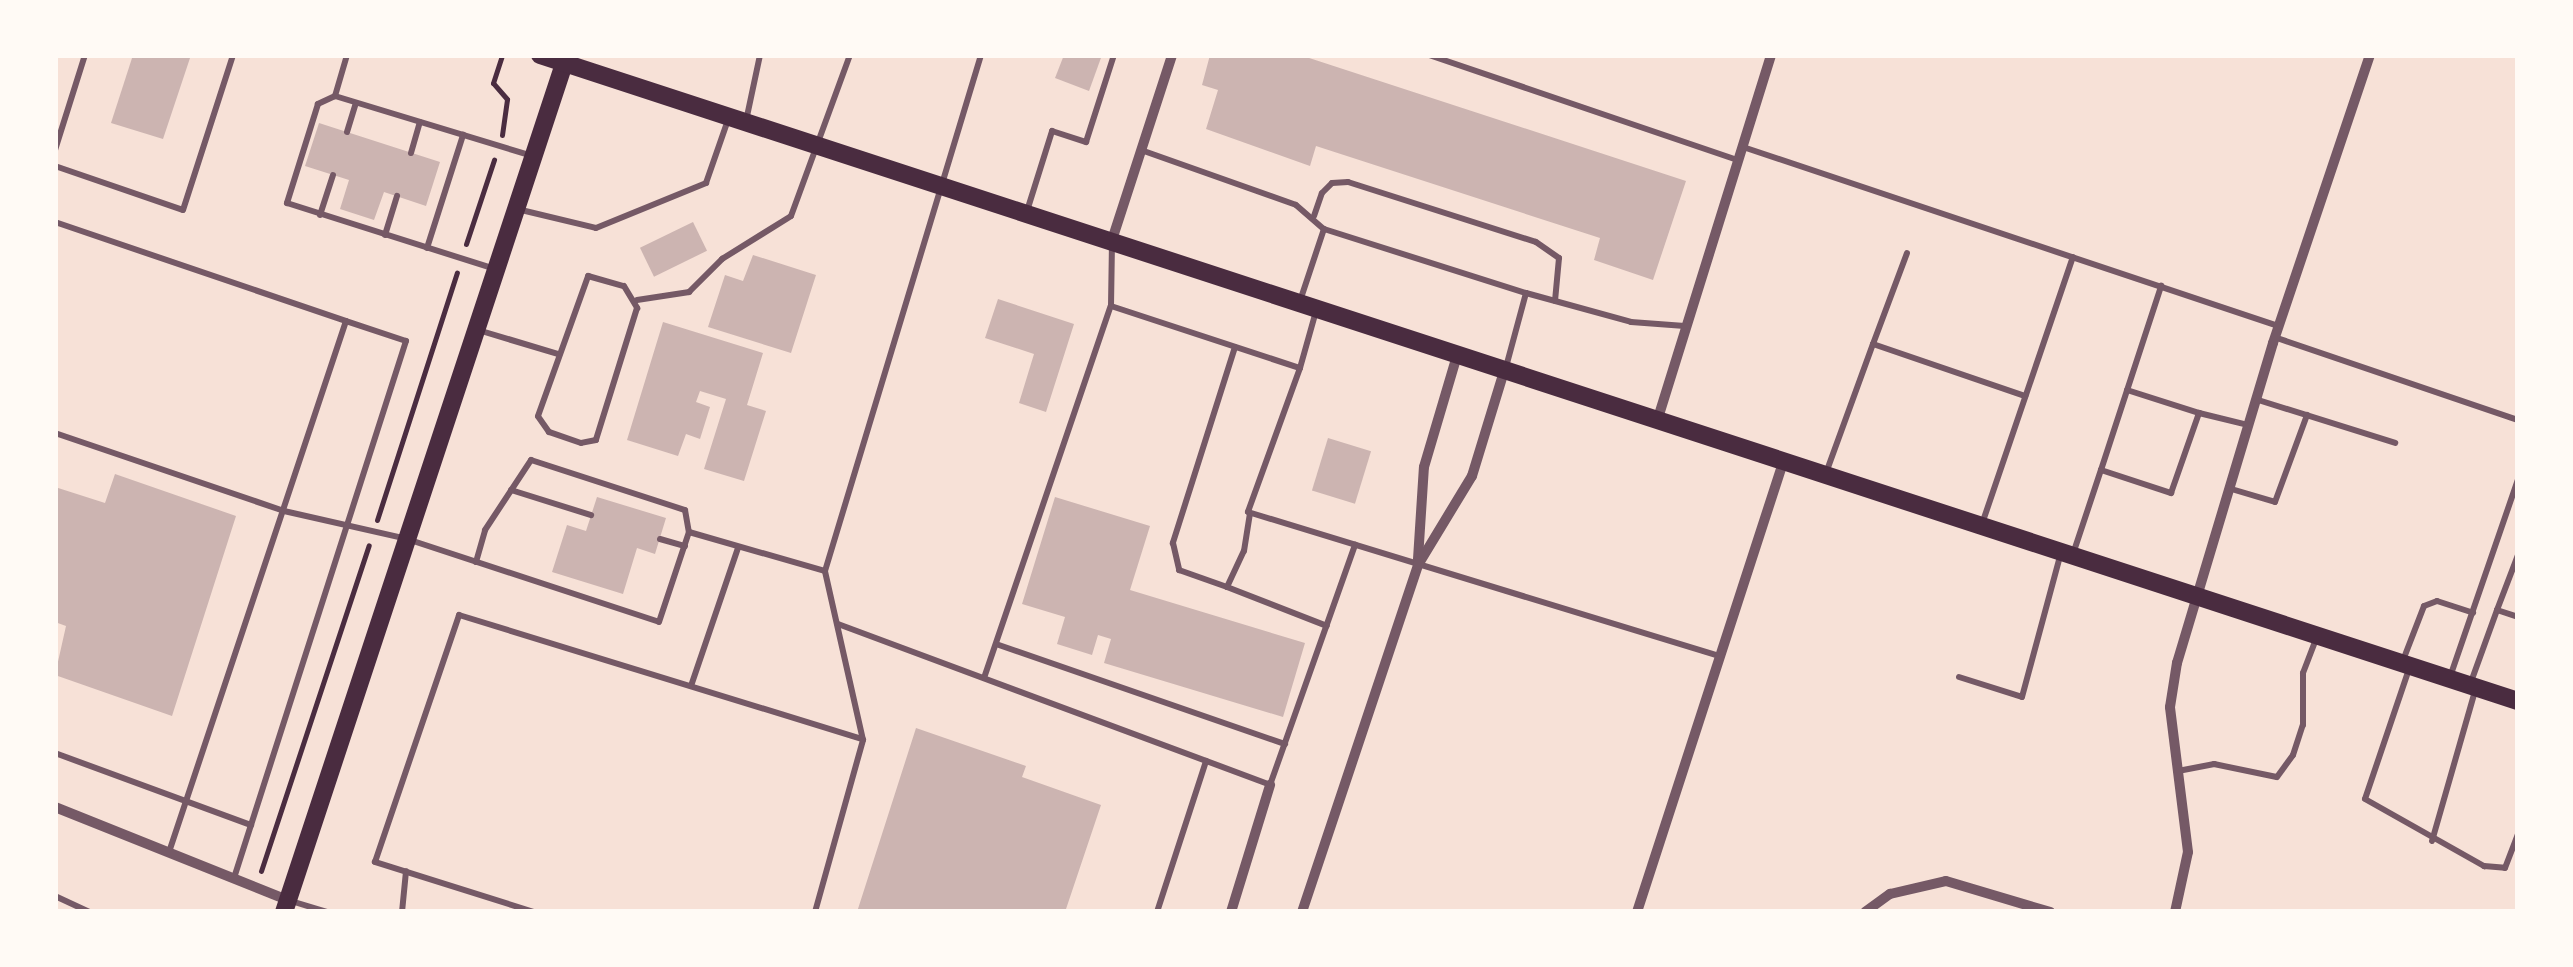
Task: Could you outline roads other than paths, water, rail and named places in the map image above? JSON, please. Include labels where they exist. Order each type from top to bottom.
[{"type":"main road","points":[[540,55],[566,59],[738,119],[2518,700]]},
{"type":"main road","points":[[286,906],[566,59]]},
{"type":"street","points":[[1112,240],[1172,55]]},
{"type":"street","points":[[1658,418],[1772,55]]},
{"type":"street","points":[[2175,912],[2188,852],[2170,707],[2197,595],[2255,399],[2370,55]]},
{"type":"street","points":[[1418,565],[1424,467],[1458,352]]},
{"type":"street","points":[[1302,912],[1418,565],[1472,476],[1506,368]]},
{"type":"street","points":[[1637,912],[1784,460]]},
{"type":"street","points":[[1230,912],[1270,785]]},
{"type":"street","points":[[55,806],[256,887],[286,906]]},
{"type":"street","points":[[1865,912],[1890,894],[1946,881],[2050,912]]},
{"type":"lane","points":[[55,150],[84,55]]},
{"type":"lane","points":[[55,166],[183,210],[234,55]]},
{"type":"lane","points":[[335,96],[347,55]]},
{"type":"lane","points":[[515,209],[596,228],[706,184],[738,119],[760,55]]},
{"type":"lane","points":[[637,300],[689,292],[722,259],[791,216],[850,55]]},
{"type":"lane","points":[[815,912],[864,740],[825,572],[920,272],[941,184],[981,55]]},
{"type":"lane","points":[[1026,212],[1052,131],[1086,142],[1114,55]]},
{"type":"lane","points":[[1428,55],[1737,160]]},
{"type":"lane","points":[[495,269],[287,203],[318,104],[335,96],[533,156]]},
{"type":"lane","points":[[347,132],[356,103]]},
{"type":"lane","points":[[411,153],[420,122]]},
{"type":"lane","points":[[427,248],[462,135]]},
{"type":"lane","points":[[1742,147],[2161,286],[2518,420]]},
{"type":"lane","points":[[1141,150],[1314,216],[1324,229],[1631,322],[1686,326]]},
{"type":"lane","points":[[320,215],[332,175]]},
{"type":"lane","points":[[1314,216],[1322,193],[1332,184],[1348,182],[1550,248],[1560,258],[1555,301]]},
{"type":"lane","points":[[385,235],[397,196]]},
{"type":"lane","points":[[55,222],[406,341],[234,878]]},
{"type":"lane","points":[[1227,587],[1244,551],[1250,512],[1300,368],[1324,229]]},
{"type":"lane","points":[[984,678],[1110,306],[1112,240]]},
{"type":"lane","points":[[1826,473],[1906,252]]},
{"type":"lane","points":[[1982,525],[2073,257]]},
{"type":"lane","points":[[588,276],[624,286],[637,300],[596,440],[580,443],[549,432],[538,416],[580,283],[588,276]]},
{"type":"lane","points":[[1959,677],[2022,697],[2067,553],[2101,470],[2161,286]]},
{"type":"lane","points":[[1506,368],[1526,293]]},
{"type":"lane","points":[[1110,306],[1300,368]]},
{"type":"lane","points":[[169,852],[346,321]]},
{"type":"lane","points":[[476,329],[558,354]]},
{"type":"lane","points":[[1874,344],[2025,396]]},
{"type":"lane","points":[[1235,347],[1173,543],[1178,570],[1327,626]]},
{"type":"lane","points":[[2128,390],[2248,425]]},
{"type":"lane","points":[[2255,399],[2395,443]]},
{"type":"lane","points":[[2101,470],[2171,493],[2199,412]]},
{"type":"lane","points":[[2228,488],[2275,502],[2306,415]]},
{"type":"lane","points":[[55,433],[284,511],[406,539],[476,562],[659,622],[690,532],[685,510],[531,460],[485,530],[476,562]]},
{"type":"lane","points":[[2450,678],[2518,480]]},
{"type":"lane","points":[[512,490],[591,515]]},
{"type":"lane","points":[[1250,512],[1720,656]]},
{"type":"lane","points":[[690,532],[825,572]]},
{"type":"lane","points":[[660,539],[685,546]]},
{"type":"lane","points":[[837,623],[1270,785],[1356,545]]},
{"type":"lane","points":[[690,686],[738,548]]},
{"type":"lane","points":[[2432,842],[2473,686],[2518,555]]},
{"type":"lane","points":[[2473,613],[2437,601],[2424,606],[2365,800],[2432,842],[2495,869],[2505,868],[2518,834]]},
{"type":"lane","points":[[2497,610],[2518,617]]},
{"type":"lane","points":[[534,912],[374,862],[459,614],[864,740]]},
{"type":"lane","points":[[2178,770],[2214,764],[2277,777],[2294,755],[2302,725],[2303,672],[2317,634]]},
{"type":"lane","points":[[996,644],[1285,744]]},
{"type":"lane","points":[[55,753],[252,825]]},
{"type":"lane","points":[[1157,912],[1206,761]]},
{"type":"lane","points":[[402,912],[406,872]]},
{"type":"lane","points":[[55,896],[90,912]]},
{"type":"lane","points":[[286,906],[328,912]]}]
